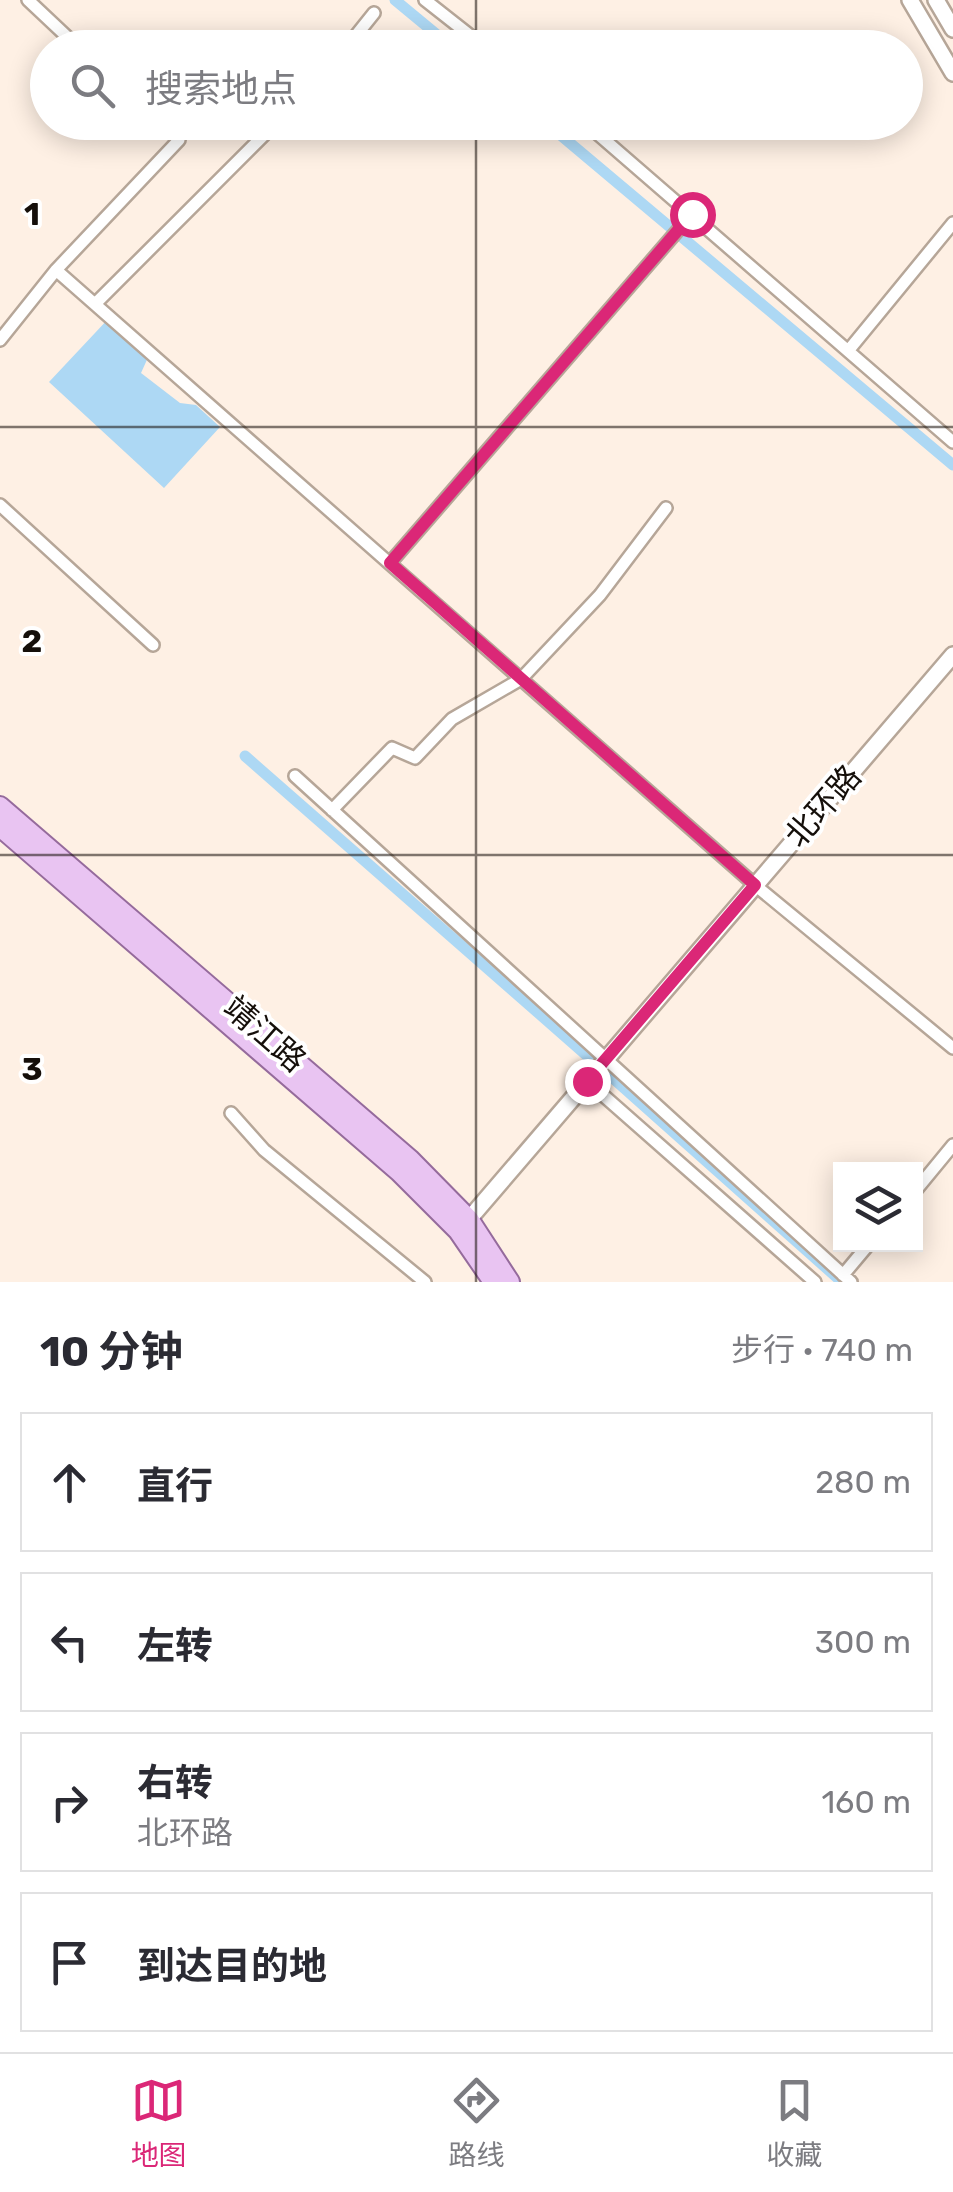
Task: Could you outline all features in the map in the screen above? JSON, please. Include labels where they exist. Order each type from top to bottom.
[{"type":"main road","points":[[910,0],[953,73]]},
{"type":"main road","points":[[936,0],[953,29]]},
{"type":"main road","name":"北环路","points":[[464,1225],[953,654]]},
{"type":"main road","name":"靖江路","points":[[0,806],[410,1159],[510,1282]]},
{"type":"main road","name":"靖江路","points":[[0,827],[464,1225],[493,1282]]},
{"type":"street","points":[[28,0],[60,30]]},
{"type":"street","points":[[424,0],[463,30]]},
{"type":"street","points":[[360,30],[374,13]]},
{"type":"street","points":[[0,340],[56,270],[180,140]]},
{"type":"street","points":[[95,304],[259,140]]},
{"type":"street","points":[[605,140],[953,442]]},
{"type":"street","points":[[390,563],[692,215]]},
{"type":"street","points":[[848,351],[953,224]]},
{"type":"street","points":[[56,270],[755,885],[953,1048]]},
{"type":"street","points":[[0,505],[153,645]]},
{"type":"street","points":[[332,810],[392,748],[416,758],[452,719],[521,679],[600,595],[666,508]]},
{"type":"street","points":[[294,776],[847,1279],[864,1252]]},
{"type":"street","points":[[587,1081],[816,1282]]},
{"type":"street","points":[[231,1113],[264,1150],[425,1282]]},
{"type":"street","points":[[923,1182],[953,1146]]},
{"type":"water","points":[[110,317],[150,353],[141,373],[180,403],[196,405],[220,427],[164,488],[49,382]]},
{"type":"waterway","points":[[395,0],[431,30]]},
{"type":"waterway","points":[[566,140],[953,465]]},
{"type":"waterway","points":[[245,756],[592,1060]]},
{"type":"waterway","points":[[607,1073],[842,1282]]},
{"type":"route","points":[[587,1081],[755,885],[390,563],[692,214]]}]
